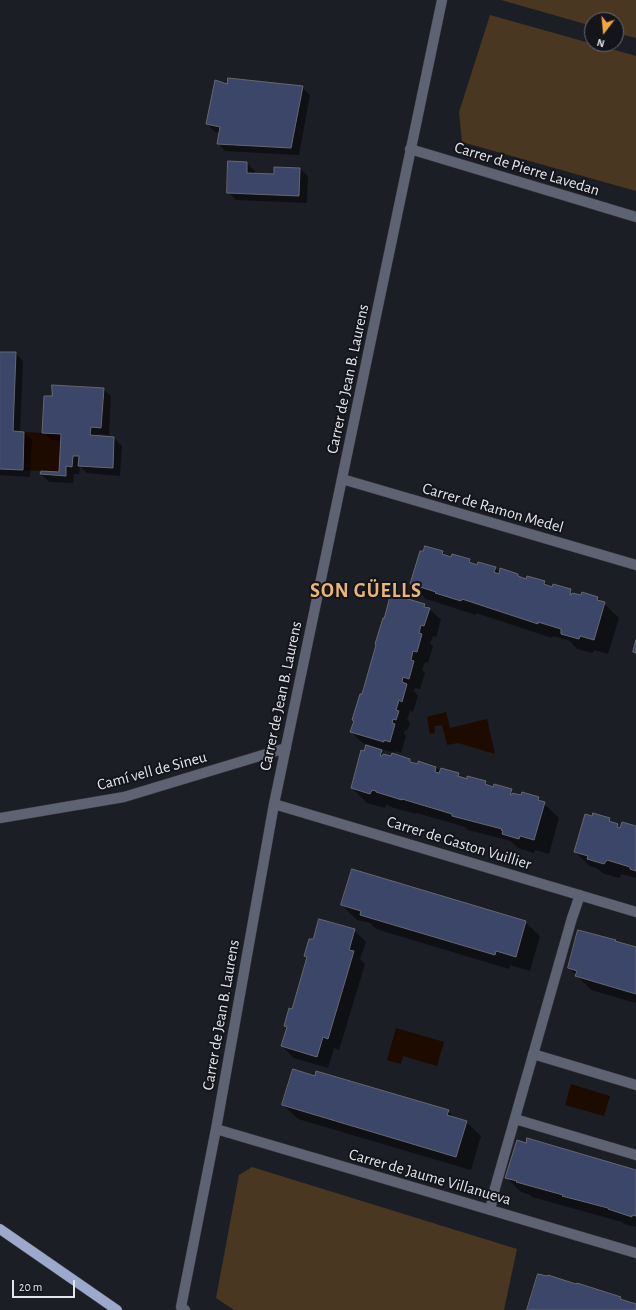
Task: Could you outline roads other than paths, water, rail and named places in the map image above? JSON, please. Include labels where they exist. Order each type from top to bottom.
[{"type":"main road","points":[[0,1229],[117,1310]]},
{"type":"street","name":"Carrer de Jean B. Laurens","points":[[183,1308],[274,804],[442,0]]},
{"type":"street","name":"Carrer de Pierre Lavedan","points":[[410,149],[636,217]]},
{"type":"street","name":"Carrer de Ramon Medel","points":[[342,479],[636,565]]},
{"type":"street","name":"Camí vell de Sineu","points":[[0,818],[124,797],[286,748]]},
{"type":"street","name":"Carrer de Gaston Vuillier","points":[[274,804],[636,912]]},
{"type":"street","points":[[490,1210],[533,1054],[580,895]]},
{"type":"street","points":[[533,1054],[636,1085]]},
{"type":"street","points":[[515,1119],[636,1155]]},
{"type":"street","name":"Carrer de Jaume Villanueva","points":[[216,1129],[636,1253]]},
{"type":"district","name":"SON GÜELLS","points":[[366,591]]}]
